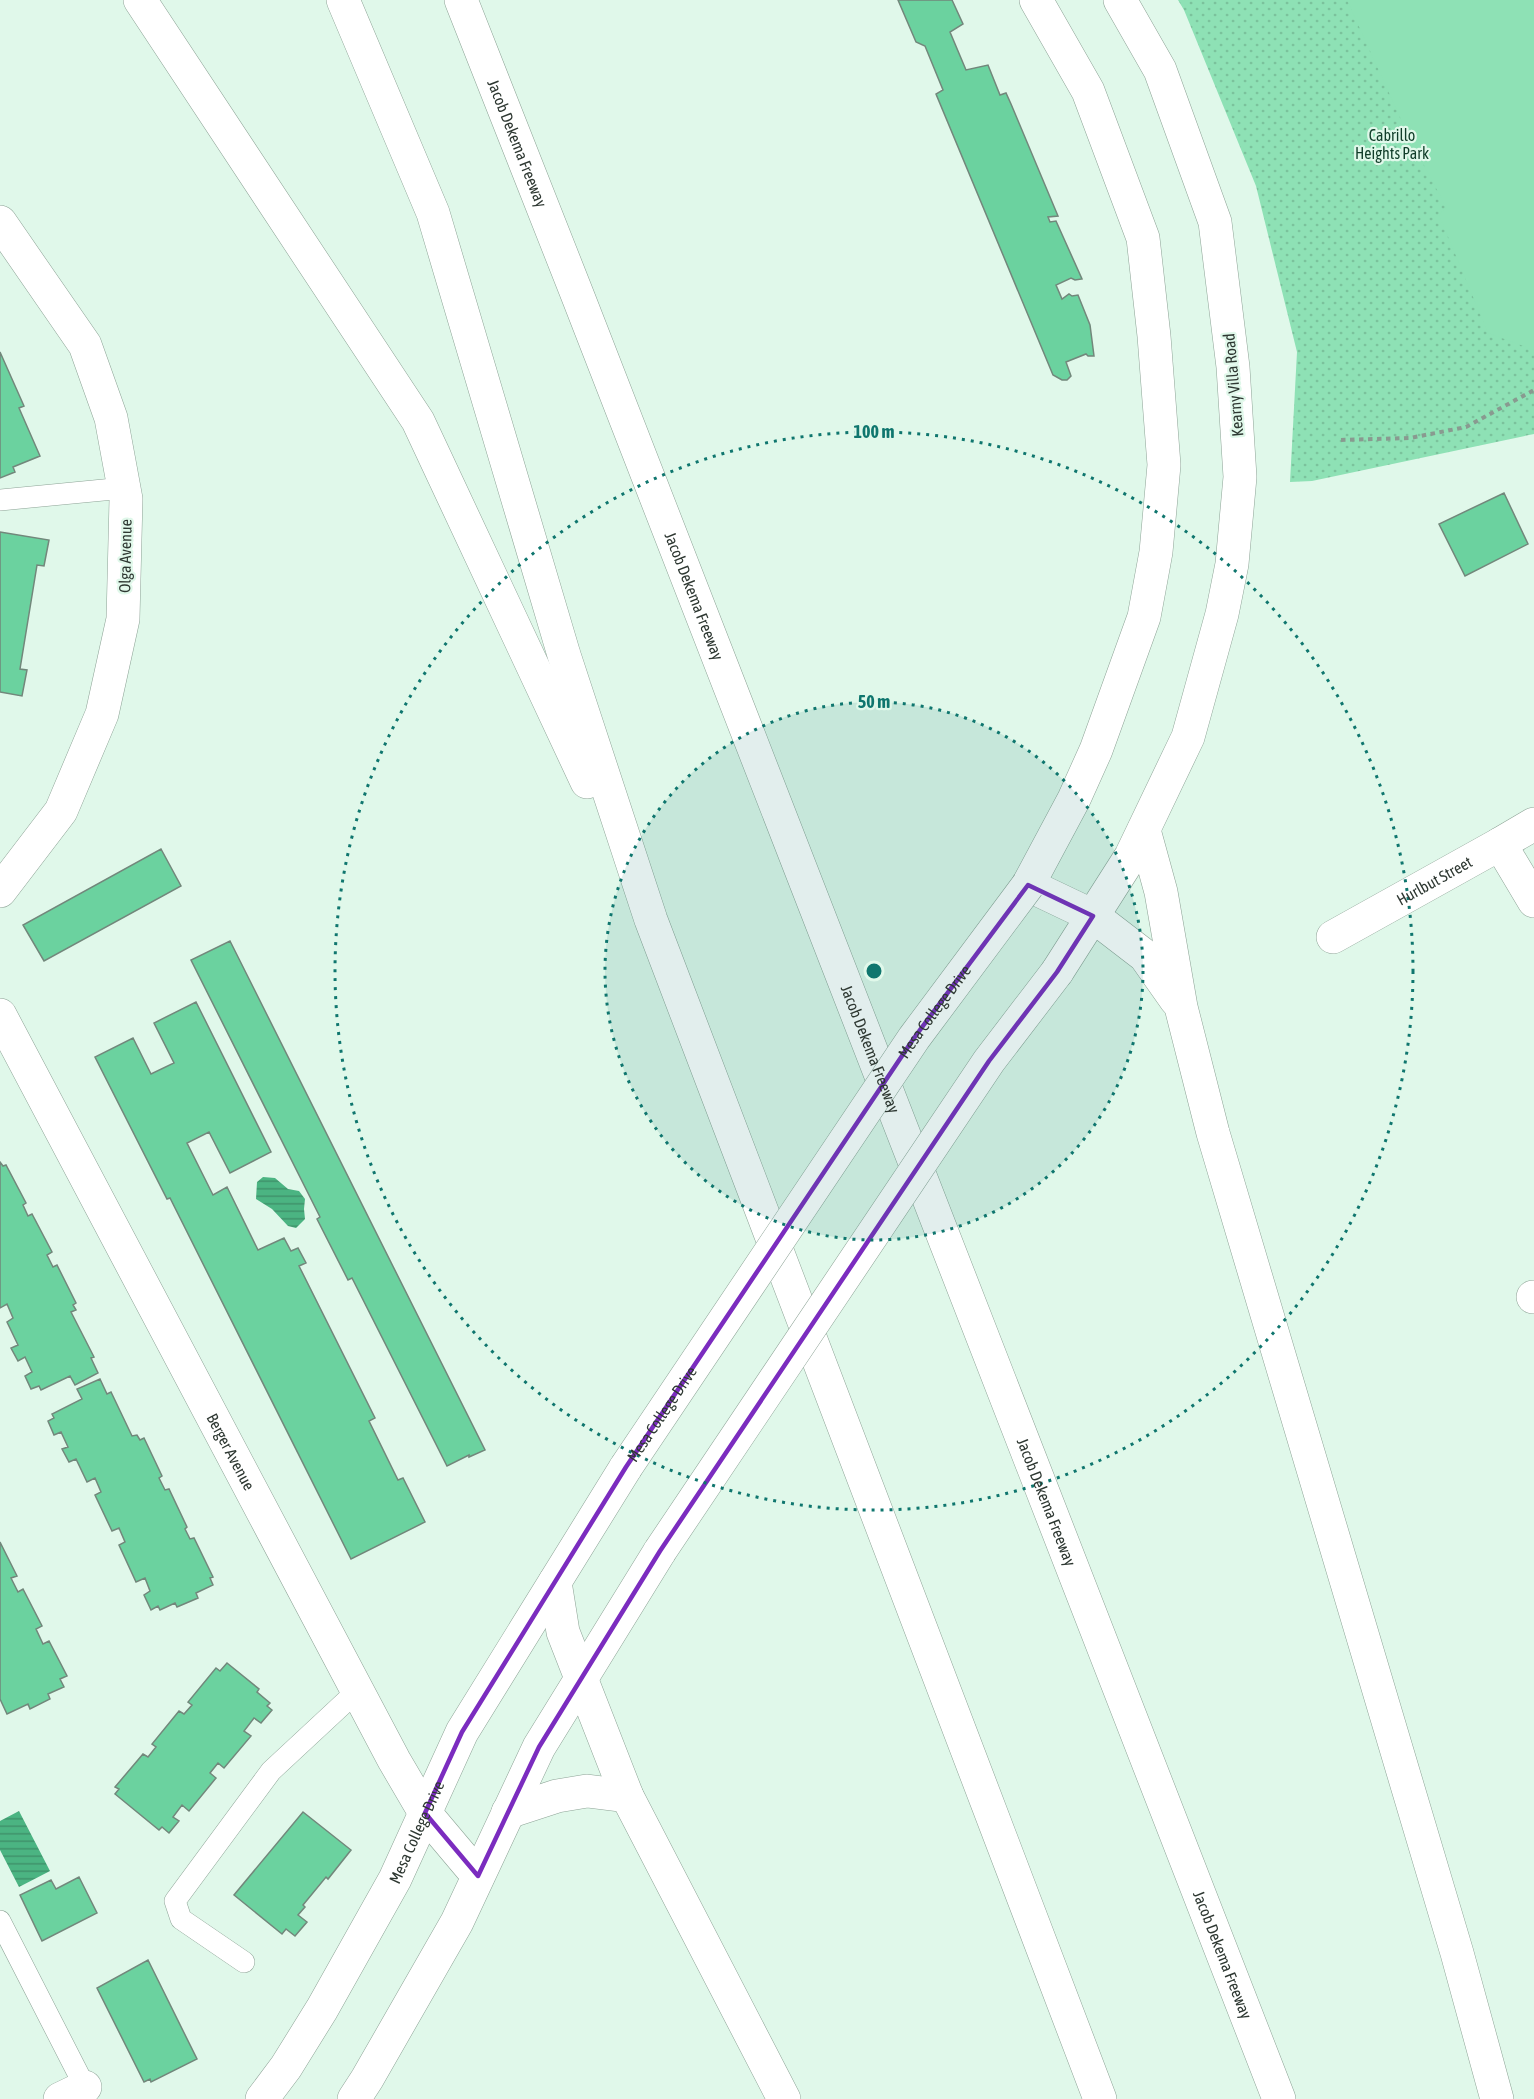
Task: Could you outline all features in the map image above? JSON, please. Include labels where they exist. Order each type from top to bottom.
[{"type":"main road","points":[[140,0],[418,421],[651,920]]},
{"type":"main road","points":[[343,0],[433,213],[564,655],[651,920],[1100,2099]]},
{"type":"main road","name":"Jacob Dekema Freeway","points":[[461,0],[1280,2099]]},
{"type":"main road","name":"Mesa College Drive","points":[[262,2099],[286,2067],[322,2009],[395,1879],[462,1732],[626,1467],[914,1038],[1028,885],[1074,799],[1096,750],[1144,618],[1156,552],[1164,465],[1154,336],[1143,238],[1088,91],[1036,0]]},
{"type":"main road","name":"Kearny Villa Road","points":[[1120,0],[1160,70],[1215,222],[1233,367],[1240,477],[1232,564],[1222,614],[1188,737],[1166,779],[1144,830]]},
{"type":"main road","name":"Olga Avenue","points":[[0,222],[85,345],[111,418],[126,499],[123,619],[102,714],[61,811],[0,891]]},
{"type":"main road","name":"Hurlbut Street","points":[[1333,937],[1534,824]]},
{"type":"main road","points":[[354,2099],[457,1922],[538,1747],[660,1551],[989,1061],[1057,972],[1131,856],[1144,830]]},
{"type":"main road","points":[[1144,830],[1161,892],[1181,1007],[1218,1148],[1454,1942],[1497,2099]]},
{"type":"main road","points":[[1500,844],[1534,901]]},
{"type":"main road","points":[[1028,885],[1093,916],[1145,956],[1181,1007]]},
{"type":"main road","name":"Berger Avenue","points":[[0,1015],[394,1760],[425,1813],[478,1876]]},
{"type":"main road","points":[[555,1582],[563,1632],[627,1796],[784,2099]]},
{"type":"main road","points":[[508,1812],[557,1796],[587,1791],[627,1796]]},
{"type":"lane","points":[[0,500],[124,488]]},
{"type":"lane","points":[[244,1962],[181,1919],[175,1902],[271,1771],[357,1691]]},
{"type":"lane","points":[[0,1920],[72,2093]]},
{"type":"path","points":[[1341,440],[1410,438],[1466,427],[1534,390]]},
{"type":"highlighted area","points":[[1028,885],[1093,916],[1057,972],[989,1061],[660,1551],[539,1747],[478,1876],[425,1813],[462,1732],[626,1467],[914,1038]]},
{"type":"green space","name":"Cabrillo Heights Park","points":[[1178,0],[1534,0],[1534,434],[1312,481],[1290,482],[1297,352],[1256,186]]},
{"type":"green space","points":[[1347,0],[1534,0],[1534,350],[1488,333],[1439,215],[1446,207],[1408,135]]},
{"type":"shaded area","points":[[263,1177],[275,1178],[288,1189],[299,1191],[305,1199],[305,1219],[296,1228],[288,1226],[272,1209],[256,1199],[257,1182]]},
{"type":"shaded area","points":[[19,1811],[50,1871],[19,1887],[0,1850],[0,1821]]},
{"type":"building","points":[[898,0],[952,0],[963,24],[950,32],[966,70],[988,65],[1000,95],[1006,93],[1011,104],[1058,216],[1048,217],[1050,222],[1056,221],[1082,279],[1071,278],[1056,285],[1062,299],[1069,294],[1078,295],[1090,325],[1094,356],[1086,354],[1066,362],[1071,376],[1067,380],[1053,375],[936,94],[943,90],[925,46],[916,42]]},
{"type":"building","points":[[0,352],[24,406],[19,408],[40,456],[13,467],[15,472],[0,478]]},
{"type":"building","points":[[1504,493],[1528,544],[1465,576],[1439,524]]},
{"type":"building","points":[[0,532],[49,540],[44,566],[37,565],[20,669],[27,670],[22,696],[0,692]]},
{"type":"building","points":[[161,849],[181,886],[44,961],[23,925]]},
{"type":"building","points":[[230,941],[485,1450],[447,1466],[352,1278],[348,1280],[317,1219],[320,1217],[191,960]]},
{"type":"building","points":[[196,1002],[271,1152],[230,1173],[209,1132],[187,1143],[213,1195],[227,1187],[258,1250],[284,1238],[291,1251],[298,1248],[306,1263],[299,1266],[375,1418],[369,1421],[398,1480],[403,1478],[425,1522],[351,1559],[170,1198],[167,1199],[95,1057],[133,1038],[151,1074],[174,1063],[154,1023]]},
{"type":"building","points":[[0,1162],[3,1166],[6,1165],[26,1203],[23,1205],[28,1216],[32,1214],[52,1252],[47,1255],[53,1267],[57,1265],[76,1303],[73,1305],[76,1310],[71,1312],[94,1357],[91,1358],[98,1373],[75,1385],[70,1376],[41,1390],[39,1386],[31,1389],[25,1376],[32,1372],[25,1357],[18,1361],[11,1348],[18,1345],[7,1322],[13,1318],[7,1304],[0,1308]]},
{"type":"building","points":[[100,1379],[107,1394],[111,1392],[132,1436],[137,1435],[140,1440],[144,1438],[162,1476],[159,1478],[165,1490],[169,1489],[187,1527],[185,1529],[190,1539],[194,1538],[213,1577],[210,1578],[213,1585],[196,1593],[198,1598],[177,1607],[175,1603],[160,1610],[158,1606],[151,1610],[144,1595],[150,1591],[145,1578],[136,1582],[119,1545],[125,1542],[119,1528],[112,1531],[95,1495],[101,1492],[95,1478],[87,1482],[76,1459],[69,1462],[62,1449],[68,1447],[61,1432],[54,1435],[48,1421],[54,1418],[52,1414],[82,1399],[77,1389]]},
{"type":"building","points":[[0,1542],[17,1576],[11,1578],[18,1592],[23,1589],[42,1626],[36,1629],[43,1644],[49,1641],[67,1676],[60,1679],[64,1687],[48,1694],[50,1699],[30,1709],[28,1704],[7,1714],[0,1699]]},
{"type":"building","points":[[227,1663],[259,1689],[257,1692],[270,1703],[267,1706],[272,1710],[261,1723],[254,1718],[244,1731],[251,1736],[224,1768],[218,1763],[210,1773],[216,1778],[189,1811],[182,1805],[173,1817],[179,1821],[169,1833],[162,1827],[159,1830],[115,1794],[119,1789],[115,1787],[143,1754],[148,1757],[156,1747],[152,1744],[179,1711],[184,1714],[192,1705],[188,1702],[216,1668],[220,1671]]},
{"type":"building","points":[[303,1812],[351,1850],[303,1905],[305,1907],[298,1915],[307,1922],[295,1936],[286,1929],[282,1934],[234,1895]]},
{"type":"building","points":[[79,1877],[97,1913],[42,1941],[20,1895],[51,1880],[56,1889]]},
{"type":"building","points":[[148,1960],[197,2059],[151,2082],[150,2079],[144,2082],[97,1988]]}]
